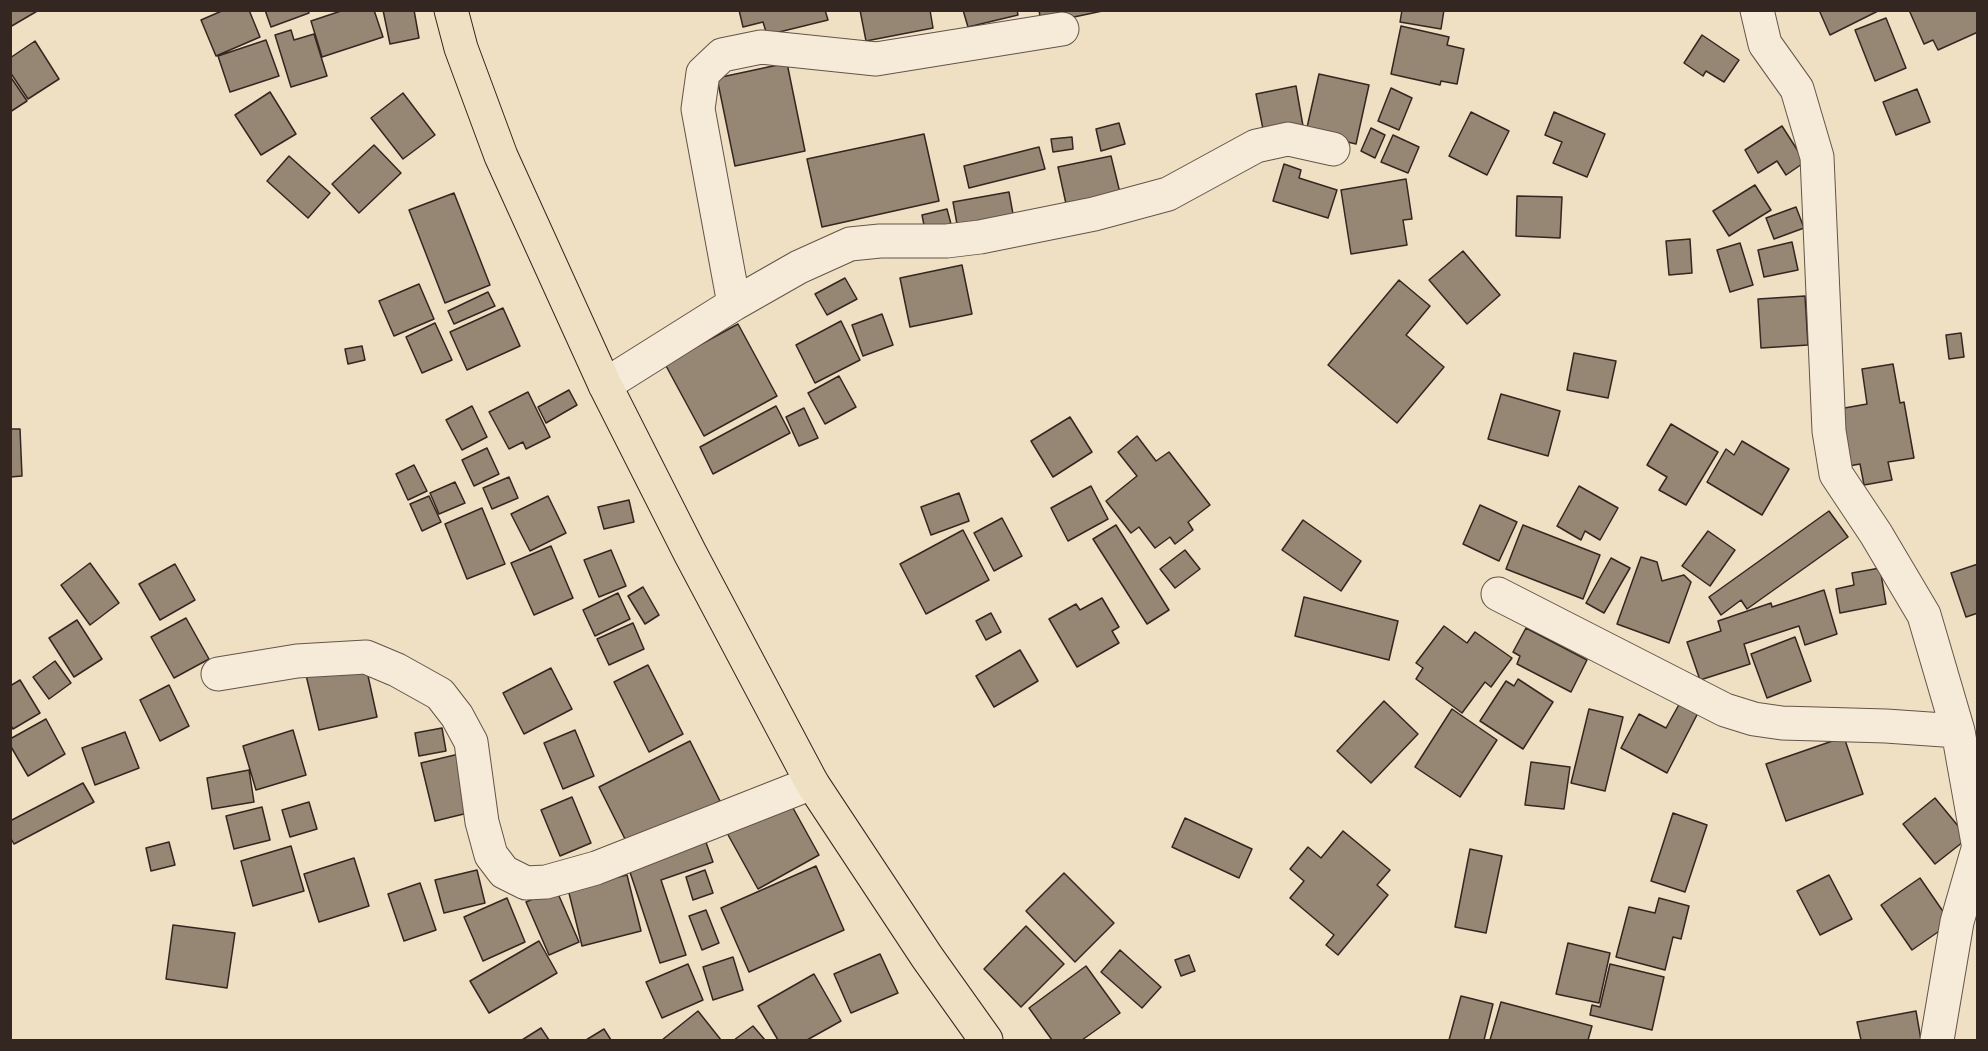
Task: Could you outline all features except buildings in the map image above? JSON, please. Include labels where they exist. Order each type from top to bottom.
[{"type":"main road","points":[[451,10],[461,48],[501,156],[605,386],[690,553],[812,783],[927,957],[986,1041]]},
{"type":"street","points":[[1757,10],[1765,44],[1797,89],[1817,157],[1829,431],[1836,474],[1876,534],[1923,615],[1958,731],[1977,843]]},
{"type":"street","points":[[734,304],[698,109],[703,73],[722,55],[761,47],[876,59],[1062,29]]},
{"type":"street","points":[[605,386],[734,304],[799,267],[850,244],[880,241],[947,241],[980,237],[1094,214],[1168,194],[1256,146],[1288,138],[1333,149]]},
{"type":"street","points":[[1497,594],[1725,710],[1754,720],[1958,731]]},
{"type":"street","points":[[218,674],[297,661],[366,657],[397,670],[440,694],[457,716],[471,742],[482,822],[491,855],[504,872],[526,883],[546,882],[596,868],[812,783]]},
{"type":"street","points":[[1937,1041],[1957,922],[1977,849]]}]
